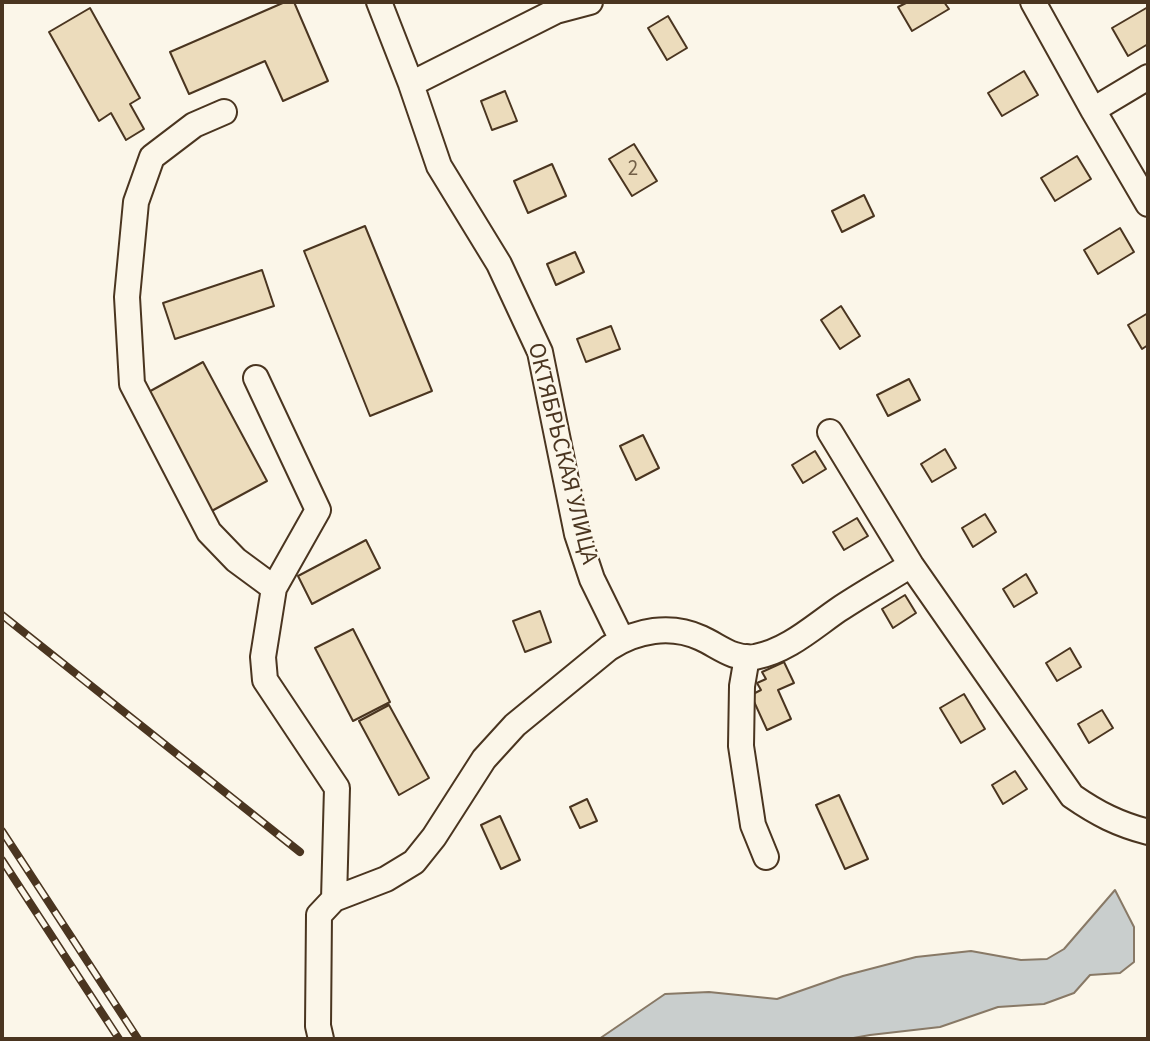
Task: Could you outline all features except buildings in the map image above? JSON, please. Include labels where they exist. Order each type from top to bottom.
[{"type":"street","name":"ОКТЯБРЬСКАЯ УЛИЦА","points":[[379,2],[439,166],[499,264],[540,352],[577,534],[592,579],[622,640]]},
{"type":"street","points":[[411,84],[556,11],[590,2]]},
{"type":"street","points":[[1033,2],[1148,204]]},
{"type":"street","points":[[1093,110],[1148,77]]},
{"type":"street","points":[[224,112],[194,125],[152,157],[136,202],[127,297],[132,384],[209,532],[236,560],[274,588]]},
{"type":"street","points":[[257,378],[318,510],[274,588],[262,657],[265,680],[337,788],[334,899]]},
{"type":"street","points":[[830,432],[911,565],[1072,796],[1098,814],[1124,826],[1148,832]]},
{"type":"street","points":[[321,1039],[318,1026],[319,915],[334,899],[386,879],[414,862],[484,760],[516,725],[622,640],[652,631],[675,630],[699,637],[739,658],[755,657],[785,648],[839,609],[911,565]]},
{"type":"street","points":[[747,657],[742,685],[741,746],[753,825],[766,857]]},
{"type":"shaded area","points":[[1115,890],[1134,927],[1134,962],[1120,973],[1090,975],[1074,993],[1044,1004],[998,1007],[940,1027],[848,1039],[599,1039],[665,994],[709,992],[777,999],[843,976],[916,957],[971,951],[1021,960],[1047,959],[1064,949]]},
{"type":"railway","points":[[2,615],[300,852]]},
{"type":"railway","points":[[2,831],[138,1039]]},
{"type":"railway","points":[[2,860],[119,1039]]}]
